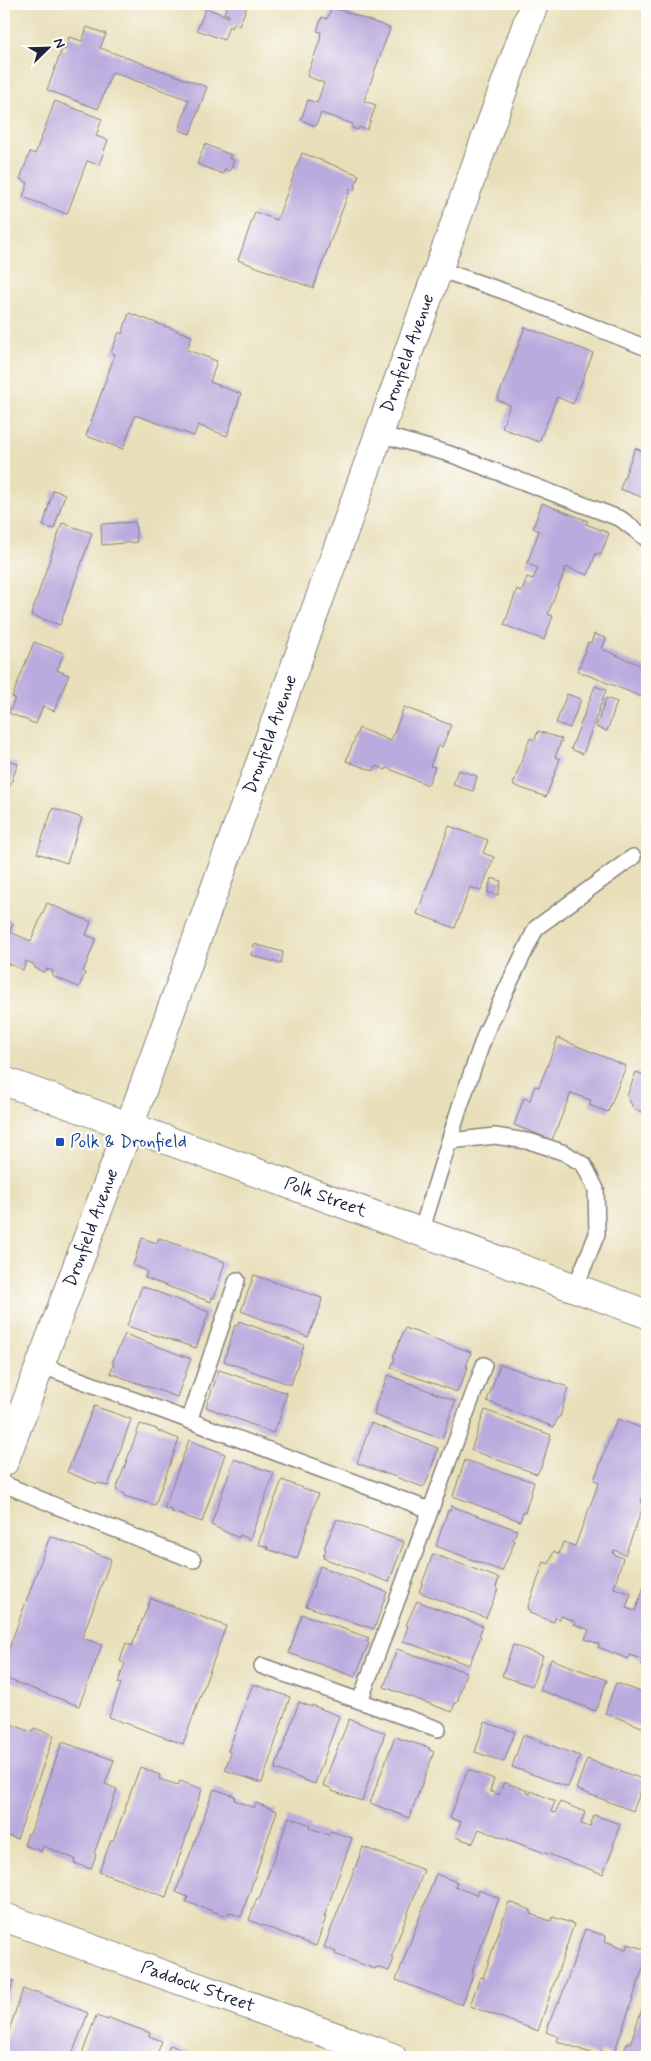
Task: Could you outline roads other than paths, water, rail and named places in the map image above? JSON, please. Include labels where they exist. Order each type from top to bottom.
[{"type":"street","name":"Dronfield Avenue","points":[[4,1462],[129,1127],[534,4]]},
{"type":"street","name":"Polk Street","points":[[4,1081],[647,1314]]},
{"type":"street","name":"Paddock Street","points":[[4,1917],[392,2057]]},
{"type":"lane","points":[[438,269],[503,291],[647,348]]},
{"type":"lane","points":[[379,434],[450,454],[621,518],[647,538]]},
{"type":"lane","points":[[421,1232],[486,1032],[536,928],[632,857]]},
{"type":"lane","points":[[450,1141],[495,1136],[532,1142],[565,1153],[584,1165],[596,1189],[597,1234],[575,1288]]},
{"type":"lane","points":[[189,1421],[237,1280]]},
{"type":"lane","points":[[40,1365],[430,1510]]},
{"type":"lane","points":[[360,1701],[484,1365]]},
{"type":"lane","points":[[4,1484],[193,1560]]},
{"type":"lane","points":[[262,1666],[438,1729]]},
{"type":"place","name":"Polk & Dronfield","points":[[60,1142]]}]
